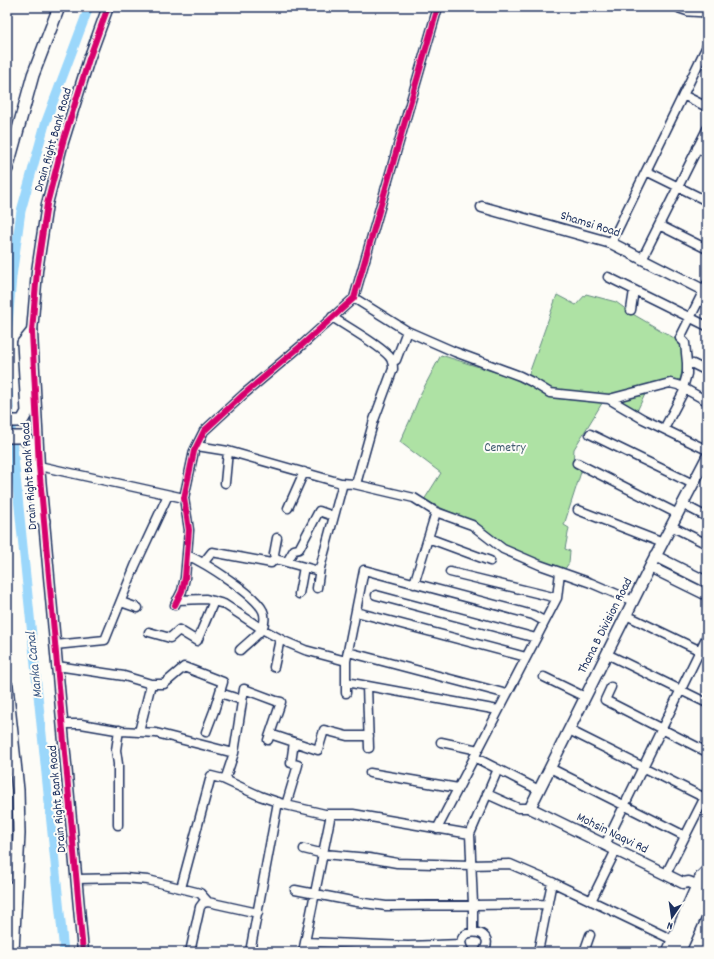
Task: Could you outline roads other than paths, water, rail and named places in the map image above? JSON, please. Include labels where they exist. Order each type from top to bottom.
[{"type":"main road","points":[[7,170],[10,144],[33,75],[60,7]]},
{"type":"main road","points":[[680,7],[689,10],[707,11]]},
{"type":"main road","points":[[7,421],[22,421],[27,412],[23,343],[32,332]]},
{"type":"main road","points":[[7,438],[22,437],[30,444],[38,515],[44,521]]},
{"type":"main road","points":[[7,686],[18,790],[19,834],[13,952]]},
{"type":"main road","points":[[7,904],[17,868]]},
{"type":"main road","points":[[679,952],[703,893],[701,877],[707,871]]},
{"type":"main road","points":[[668,952],[673,940],[703,893]]},
{"type":"street","name":"Drain Right Bank Road","points":[[83,952],[39,466],[32,332],[37,272],[48,204],[65,135],[108,7]]},
{"type":"street","points":[[346,661],[305,650],[280,639],[224,604],[206,599],[176,603],[185,578],[189,530],[184,498],[194,451],[204,431],[232,404],[354,298],[438,7]]},
{"type":"street","points":[[611,243],[707,46]]},
{"type":"street","points":[[683,95],[707,107]]},
{"type":"street","points":[[642,259],[707,129]]},
{"type":"street","points":[[697,148],[707,153]]},
{"type":"street","points":[[646,171],[707,201]]},
{"type":"street","name":"Shamsi Road","points":[[482,207],[611,243],[706,288]]},
{"type":"street","points":[[659,225],[707,249]]},
{"type":"street","points":[[608,277],[707,326]]},
{"type":"street","points":[[664,429],[684,389],[687,374],[685,343],[680,338],[706,288]]},
{"type":"street","points":[[631,310],[634,290]]},
{"type":"street","points":[[354,298],[407,331],[455,352],[520,376],[550,393],[609,399],[670,382],[707,401]]},
{"type":"street","points":[[332,317],[380,349],[391,359],[392,362],[393,369],[374,420],[356,484]]},
{"type":"street","points":[[392,362],[396,360],[407,331]]},
{"type":"street","points":[[687,363],[693,364],[707,371]]},
{"type":"street","points":[[609,399],[643,419],[707,450]]},
{"type":"street","points":[[590,434],[693,484]]},
{"type":"street","points":[[197,446],[228,451],[343,483],[356,484],[414,498],[436,512],[472,525],[503,549],[633,601]]},
{"type":"street","points":[[225,482],[228,451]]},
{"type":"street","name":"Thana B Division Road","points":[[530,808],[662,542],[693,484],[704,468],[707,457]]},
{"type":"street","points":[[576,463],[680,509],[707,517]]},
{"type":"street","points":[[39,466],[184,498]]},
{"type":"street","points":[[288,508],[304,472]]},
{"type":"street","points":[[317,588],[319,571],[343,483]]},
{"type":"street","points":[[55,645],[105,640],[135,566],[168,494]]},
{"type":"street","points":[[578,510],[662,542]]},
{"type":"street","points":[[287,562],[294,550],[299,549],[319,511],[333,516]]},
{"type":"street","points":[[414,584],[436,512]]},
{"type":"street","points":[[671,526],[707,544]]},
{"type":"street","points":[[276,559],[274,554],[277,538]]},
{"type":"street","points":[[428,538],[490,561]]},
{"type":"street","points":[[204,562],[212,552],[271,563],[276,559]]},
{"type":"street","points":[[187,555],[204,562],[248,594],[264,612],[262,629],[240,650]]},
{"type":"street","points":[[655,556],[707,582]]},
{"type":"street","points":[[276,559],[319,571]]},
{"type":"street","points":[[299,594],[304,567]]},
{"type":"street","points":[[650,567],[707,595]]},
{"type":"street","points":[[346,693],[346,661],[364,570],[533,615],[544,621]]},
{"type":"street","points":[[450,572],[557,598]]},
{"type":"street","points":[[437,829],[557,598],[560,572]]},
{"type":"street","points":[[376,595],[536,638]]},
{"type":"street","points":[[149,632],[170,638],[179,630],[197,642],[214,601]]},
{"type":"street","points":[[121,602],[138,608]]},
{"type":"street","points":[[356,612],[526,657]]},
{"type":"street","points":[[626,615],[703,653]]},
{"type":"street","points":[[605,845],[680,690],[703,653],[707,636]]},
{"type":"street","points":[[274,667],[280,639]]},
{"type":"street","points":[[348,652],[507,694]]},
{"type":"street","points":[[607,654],[707,703]]},
{"type":"street","points":[[57,666],[124,676],[151,684],[164,684],[184,666],[223,682],[206,732]]},
{"type":"street","points":[[544,677],[585,697]]},
{"type":"street","points":[[346,682],[498,710]]},
{"type":"street","points":[[139,732],[151,684]]},
{"type":"street","points":[[367,686],[369,748]]},
{"type":"street","points":[[611,687],[605,700],[707,752]]},
{"type":"street","points":[[225,780],[234,753],[244,689],[281,702],[269,737],[294,742],[318,750],[324,730],[347,736],[369,736]]},
{"type":"street","points":[[220,693],[242,700]]},
{"type":"street","points":[[62,724],[82,724],[119,730],[156,733],[234,753]]},
{"type":"street","points":[[118,825],[118,764],[116,750],[119,730]]},
{"type":"street","points":[[569,730],[643,767],[706,796],[666,874]]},
{"type":"street","points":[[286,805],[298,765],[291,764],[294,742]]},
{"type":"street","points":[[441,742],[476,753],[498,769],[539,790]]},
{"type":"street","points":[[550,768],[685,836]]},
{"type":"street","points":[[473,931],[470,834],[498,769]]},
{"type":"street","points":[[370,773],[458,788]]},
{"type":"street","points":[[181,888],[211,776],[225,780],[260,796],[309,811],[332,814],[353,814],[470,834]]},
{"type":"street","points":[[488,794],[518,808],[530,808]]},
{"type":"street","points":[[250,952],[278,802]]},
{"type":"street","name":"Mohsin Naqvi Rd","points":[[530,808],[666,874],[683,883],[686,890],[703,893]]},
{"type":"street","points":[[303,952],[332,814]]},
{"type":"street","points":[[304,849],[324,854],[369,858],[397,863],[471,865],[510,864],[552,882],[673,940]]},
{"type":"street","points":[[591,901],[616,850]]},
{"type":"street","points":[[77,879],[124,878],[148,880],[200,893],[208,902]]},
{"type":"street","points":[[538,952],[552,882]]},
{"type":"street","points":[[295,890],[316,895],[386,906],[548,904]]},
{"type":"street","points":[[190,952],[200,907],[203,903],[208,902],[258,913]]},
{"type":"street","points":[[306,942],[463,948],[464,937],[466,934],[473,931],[481,934],[485,940],[483,952]]},
{"type":"street","points":[[584,952],[590,936]]},
{"type":"waterway","name":"Manka Canal","points":[[7,335],[12,277],[21,211],[45,124],[89,7]]},
{"type":"waterway","name":"Manka Canal","points":[[7,379],[64,952]]},
{"type":"park label","name":"Cemetry","points":[[505,448]]}]
